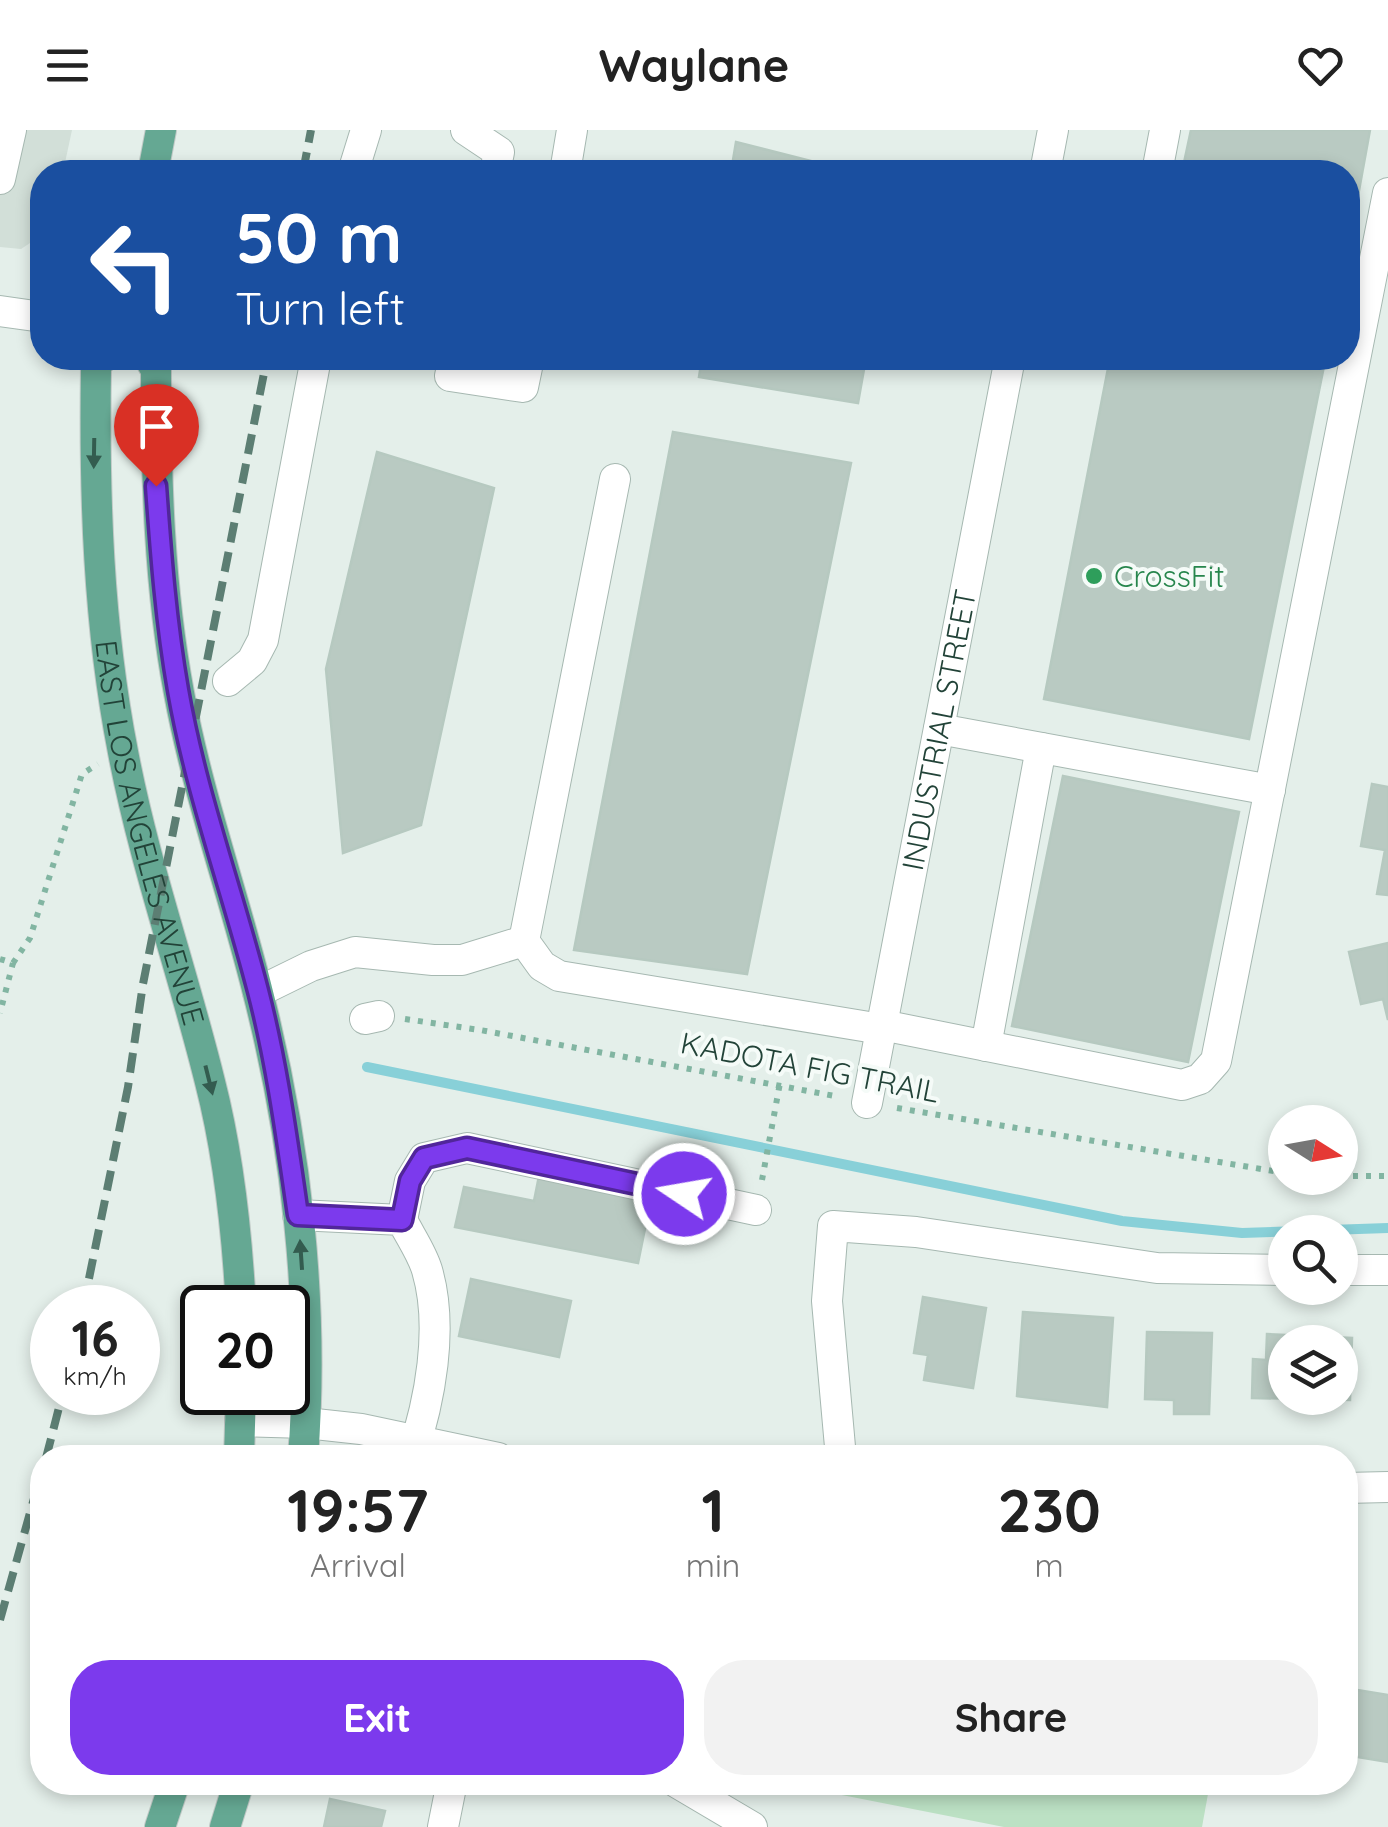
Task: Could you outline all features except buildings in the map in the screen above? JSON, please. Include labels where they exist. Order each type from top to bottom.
[{"type":"main road","points":[[155,160],[160,130]]},
{"type":"main road","name":"EAST LOS ANGELES AVENUE","points":[[96,370],[94,484],[101,592],[124,756],[218,1117],[237,1239],[240,1285]]},
{"type":"main road","name":"EAST LOS ANGELES AVENUE","points":[[156,370],[156,486],[166,609],[178,692],[208,823],[258,992],[280,1092],[298,1215],[304,1445]]},
{"type":"main road","points":[[240,1445],[241,1415]]},
{"type":"main road","points":[[160,1827],[171,1795]]},
{"type":"main road","points":[[225,1827],[235,1795]]},
{"type":"street","points":[[0,179],[11,130]]},
{"type":"street","points":[[356,160],[366,130]]},
{"type":"street","points":[[466,130],[499,152],[497,160]]},
{"type":"street","points":[[567,160],[572,130]]},
{"type":"street","points":[[1047,160],[1053,130]]},
{"type":"street","points":[[1159,160],[1165,130]]},
{"type":"street","points":[[1360,300],[1388,193]]},
{"type":"street","points":[[0,311],[30,315]]},
{"type":"street","points":[[228,681],[252,661],[263,640],[314,370]]},
{"type":"street","points":[[451,370],[450,376],[523,387],[527,370]]},
{"type":"street","name":"INDUSTRIAL STREET","points":[[867,1102],[1008,370]]},
{"type":"street","points":[[615,479],[524,941],[542,966],[559,976],[882,1027],[1182,1085],[1200,1079],[1216,1060],[1270,790],[1346,370]]},
{"type":"street","points":[[938,729],[1270,790]]},
{"type":"street","points":[[986,1046],[1041,748]]},
{"type":"street","points":[[258,992],[311,966],[354,952],[462,960],[524,941]]},
{"type":"street","points":[[415,1445],[434,1334],[427,1269],[402,1220],[410,1181],[424,1158],[467,1148],[756,1210]]},
{"type":"street","points":[[298,1215],[402,1220]]},
{"type":"street","points":[[840,1445],[827,1301],[833,1226],[916,1232],[1157,1268],[1268,1270]]},
{"type":"street","points":[[1358,1270],[1388,1270]]},
{"type":"street","points":[[274,1415],[361,1429],[403,1445]]},
{"type":"street","points":[[1358,1487],[1388,1486]]},
{"type":"street","points":[[443,1827],[449,1795]]},
{"type":"street","points":[[698,1795],[752,1827]]},
{"type":"path","points":[[0,1013],[13,962],[30,938],[82,774],[92,766],[124,756]]},
{"type":"path","points":[[0,960],[13,962]]},
{"type":"path","name":"KADOTA FIG TRAIL","points":[[372,1018],[480,1030],[867,1102],[1268,1170]]},
{"type":"path","points":[[756,1210],[780,1084]]},
{"type":"path","points":[[1358,1176],[1388,1176]]},
{"type":"shaded area","points":[[0,130],[72,130],[66,160],[30,160],[30,243],[21,249],[0,247]]},
{"type":"green space","points":[[842,1795],[1208,1795],[1202,1827],[1004,1827]]},
{"type":"waterway","points":[[367,1067],[1122,1221],[1242,1233],[1388,1228]]},
{"type":"railway","points":[[305,160],[311,130]]},
{"type":"railway","points":[[88,1285],[265,370]]},
{"type":"railway","points":[[49,1445],[57,1415]]},
{"type":"railway","points":[[0,1620],[30,1513]]},
{"type":"place","name":"CrossFit","points":[[1094,576]]},
{"type":"route","points":[[156,486],[166,609],[178,692],[208,823],[258,992],[280,1092],[298,1215],[402,1220],[410,1181],[424,1158],[467,1148],[684,1194]]}]
